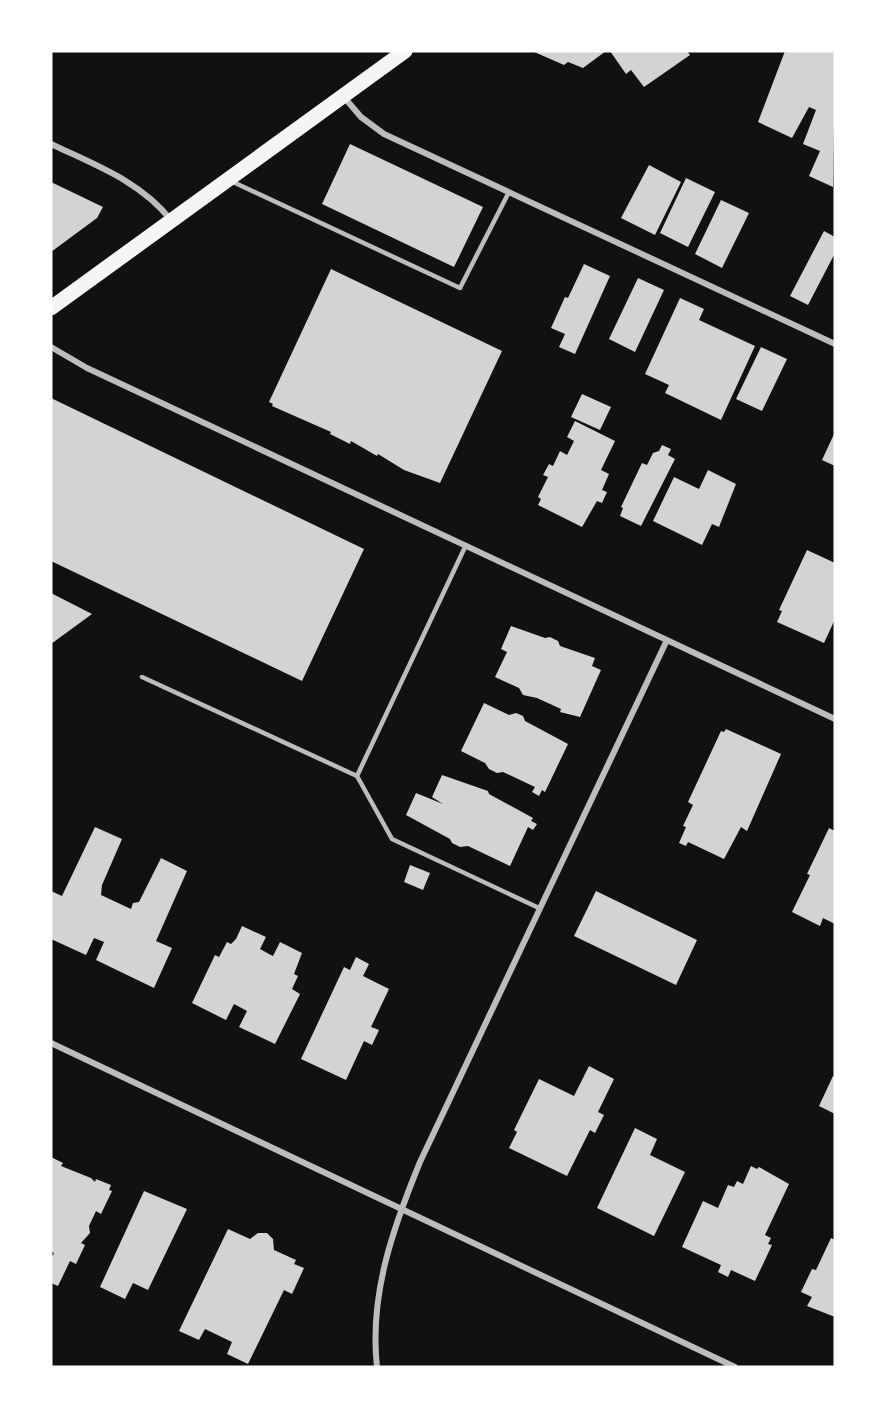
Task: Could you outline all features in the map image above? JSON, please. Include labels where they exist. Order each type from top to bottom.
[{"type":"main road","points":[[51,308],[405,51]]},
{"type":"street","points":[[343,95],[362,117],[384,134],[835,344]]},
{"type":"street","points":[[51,144],[121,177],[145,192],[171,220]]},
{"type":"street","points":[[51,347],[87,368],[835,719]]},
{"type":"street","points":[[377,1367],[376,1322],[380,1284],[400,1210],[420,1162],[667,640]]},
{"type":"street","points":[[51,1043],[735,1367]]},
{"type":"lane","points":[[228,179],[460,288],[509,192]]},
{"type":"lane","points":[[357,776],[466,545]]},
{"type":"lane","points":[[142,677],[357,776],[392,839],[539,908]]},
{"type":"building","points":[[532,51],[606,51],[583,68],[568,62],[564,65]]},
{"type":"building","points":[[610,51],[687,51],[690,55],[644,87],[631,70],[626,74]]},
{"type":"building","points":[[785,51],[835,52],[833,187],[809,176],[820,151],[803,144],[816,110],[809,107],[792,138],[758,122]]},
{"type":"building","points":[[350,144],[483,207],[454,267],[322,204]]},
{"type":"building","points":[[649,165],[681,182],[655,235],[621,218]]},
{"type":"building","points":[[686,178],[715,192],[688,247],[660,233]]},
{"type":"building","points":[[51,182],[103,207],[97,218],[51,252]]},
{"type":"building","points":[[721,200],[749,213],[722,268],[695,254]]},
{"type":"building","points":[[824,231],[835,237],[835,253],[808,305],[790,296]]},
{"type":"building","points":[[584,264],[610,276],[575,354],[559,347],[565,334],[551,328]]},
{"type":"building","points":[[331,269],[502,351],[440,483],[404,470],[378,454],[377,456],[351,441],[350,444],[330,434],[331,432],[272,406],[273,404],[269,402]]},
{"type":"building","points":[[638,278],[664,290],[635,352],[609,339]]},
{"type":"building","points":[[680,298],[704,309],[699,320],[755,346],[721,420],[665,393],[669,385],[645,374]]},
{"type":"building","points":[[761,347],[787,359],[762,411],[736,399]]},
{"type":"building","points":[[582,394],[611,407],[600,430],[571,417]]},
{"type":"building","points":[[51,398],[364,549],[302,681],[51,561]]},
{"type":"building","points":[[575,421],[615,441],[601,470],[609,474],[602,490],[607,492],[602,503],[597,501],[582,527],[538,505],[541,499],[538,497],[548,477],[543,475],[549,464],[553,466],[560,451],[567,455],[574,441],[567,437]]},
{"type":"building","points":[[835,432],[835,466],[822,460]]},
{"type":"building","points":[[662,445],[671,449],[668,455],[675,459],[641,526],[620,516],[623,508],[621,507],[642,463],[647,465],[653,453],[659,451]]},
{"type":"building","points":[[708,470],[736,484],[719,527],[712,524],[702,545],[653,521],[674,477],[699,489]]},
{"type":"building","points":[[807,550],[835,563],[835,619],[824,643],[777,622],[782,611],[779,610]]},
{"type":"building","points":[[51,593],[92,614],[51,644]]},
{"type":"building","points":[[511,626],[545,638],[550,637],[558,641],[560,646],[595,658],[592,666],[601,670],[580,717],[560,712],[561,709],[537,698],[523,695],[519,688],[495,677],[507,652],[501,649]]},
{"type":"building","points":[[484,703],[509,715],[516,713],[523,716],[525,721],[568,744],[545,792],[542,790],[539,796],[532,792],[535,787],[503,772],[497,773],[489,769],[485,763],[461,751]]},
{"type":"building","points":[[726,729],[781,754],[747,831],[741,827],[724,859],[688,842],[686,846],[679,843],[686,827],[683,826],[693,805],[688,802],[721,731],[724,732]]},
{"type":"building","points":[[442,775],[488,791],[489,794],[533,818],[531,821],[537,824],[533,830],[528,827],[510,866],[468,846],[460,847],[406,815],[416,793],[443,804],[432,797]]},
{"type":"building","points":[[95,827],[122,839],[102,885],[101,895],[131,909],[133,903],[139,902],[161,858],[187,871],[156,941],[172,948],[154,988],[96,960],[104,942],[94,938],[86,955],[51,939],[51,891],[62,896]]},
{"type":"building","points":[[829,828],[835,831],[835,924],[823,918],[820,926],[792,912]]},
{"type":"building","points":[[410,865],[430,873],[423,890],[404,882]]},
{"type":"building","points":[[596,891],[697,940],[676,985],[574,936]]},
{"type":"building","points":[[242,926],[266,937],[260,949],[273,956],[280,942],[302,953],[294,974],[298,976],[292,989],[300,994],[275,1044],[239,1027],[247,1011],[234,1004],[226,1020],[192,1003],[215,955],[219,957],[227,942],[231,944],[236,939]]},
{"type":"building","points":[[356,957],[369,964],[363,976],[389,989],[371,1027],[379,1030],[372,1045],[364,1041],[346,1080],[301,1059],[344,967],[350,970]]},
{"type":"building","points":[[589,1066],[614,1079],[598,1112],[604,1115],[595,1133],[590,1130],[567,1176],[509,1148],[517,1132],[514,1130],[539,1079],[574,1096]]},
{"type":"building","points":[[833,1076],[835,1077],[835,1114],[819,1106]]},
{"type":"building","points":[[635,1128],[657,1139],[650,1155],[685,1172],[654,1236],[597,1208]]},
{"type":"building","points":[[51,1157],[63,1163],[61,1166],[91,1178],[95,1182],[96,1179],[111,1185],[109,1190],[112,1191],[101,1214],[96,1211],[89,1226],[90,1233],[81,1243],[85,1245],[76,1264],[70,1261],[58,1286],[51,1283],[51,1259],[54,1253],[51,1251]]},
{"type":"building","points":[[751,1166],[757,1169],[759,1167],[789,1184],[765,1235],[771,1238],[768,1244],[772,1245],[755,1281],[731,1270],[728,1277],[718,1272],[721,1265],[682,1247],[703,1201],[718,1208],[728,1185],[734,1187],[737,1181],[743,1184]]},
{"type":"building","points":[[144,1191],[187,1209],[148,1290],[133,1283],[125,1299],[100,1287]]},
{"type":"building","points":[[228,1229],[250,1239],[258,1233],[267,1233],[273,1239],[274,1250],[296,1260],[294,1264],[304,1268],[292,1294],[284,1290],[248,1364],[227,1354],[232,1342],[205,1329],[199,1340],[179,1331]]},
{"type":"building","points":[[831,1238],[835,1240],[835,1317],[807,1306],[812,1297],[801,1292],[812,1269],[816,1270]]}]
